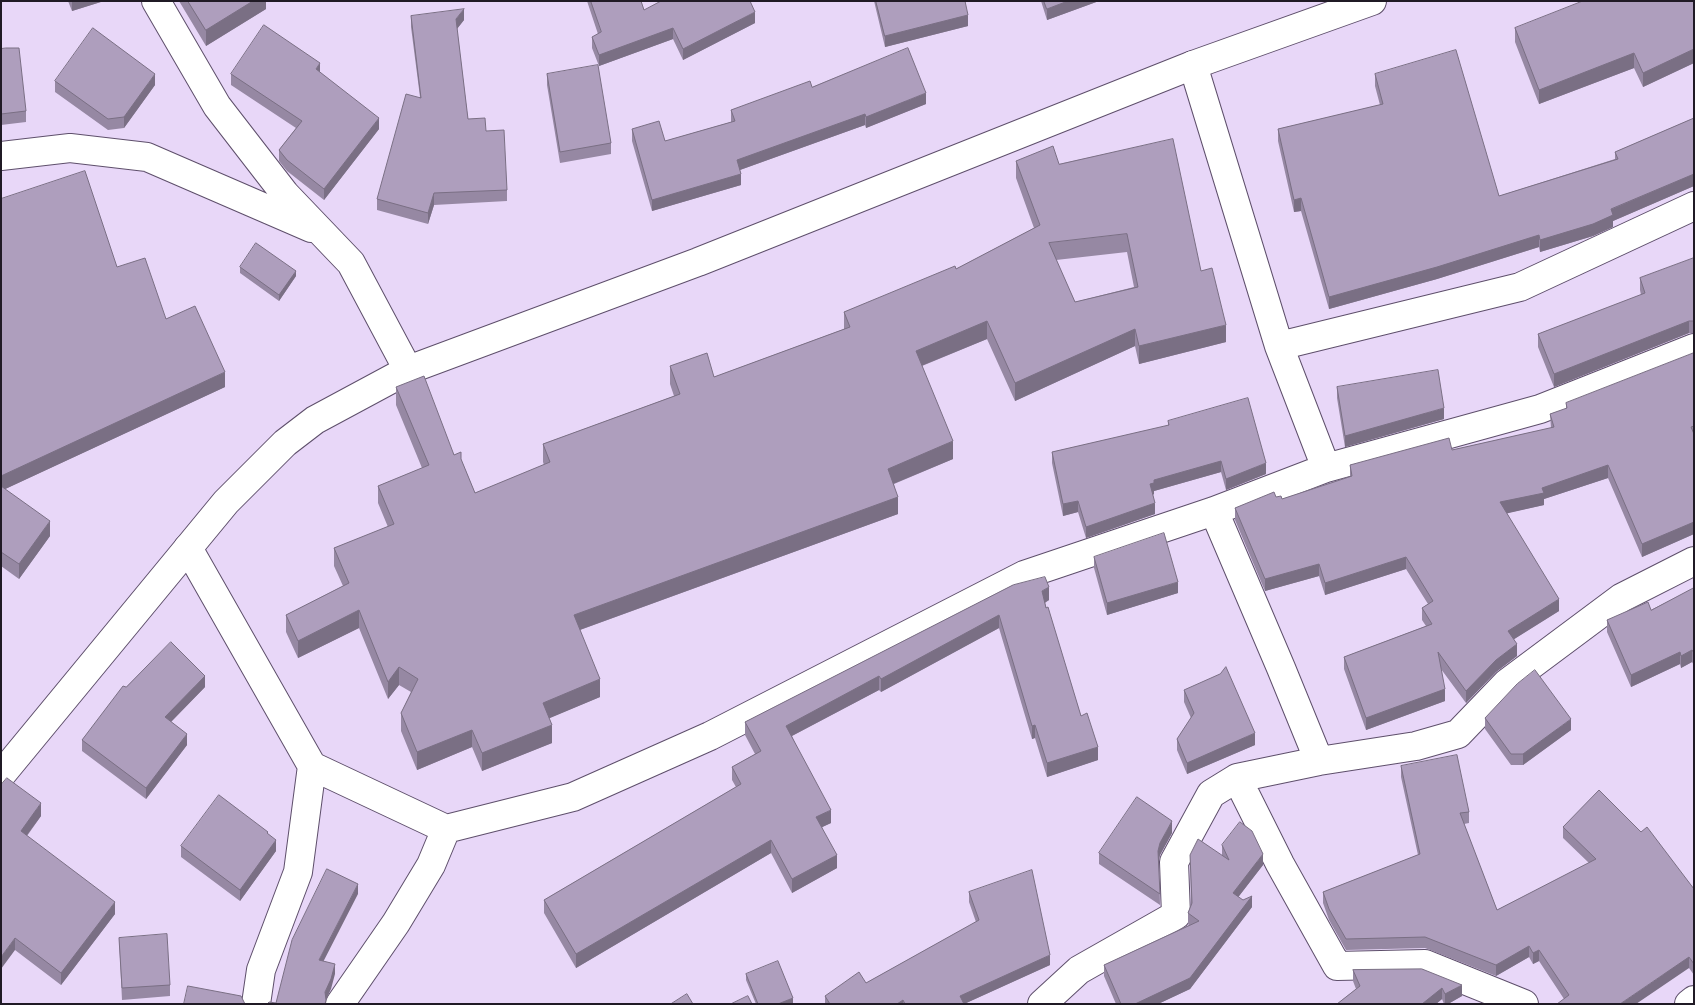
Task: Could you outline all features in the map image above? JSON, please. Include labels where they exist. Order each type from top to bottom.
[{"type":"main road","points":[[156,1],[217,106],[285,194],[351,263],[408,370]]},
{"type":"main road","points":[[1,775],[226,502],[285,443],[315,420],[408,370],[698,262],[1193,65],[1372,1]]},
{"type":"main road","points":[[1193,65],[1279,346],[1326,468]]},
{"type":"main road","points":[[1,156],[70,148],[147,157],[322,233]]},
{"type":"main road","points":[[1279,346],[1520,288],[1694,206]]},
{"type":"main road","points":[[188,548],[312,766],[446,829],[573,797],[710,736],[1024,575],[1214,511],[1326,468],[1540,409],[1694,348]]},
{"type":"main road","points":[[1214,511],[1282,668],[1319,761]]},
{"type":"main road","points":[[1042,1004],[1079,970],[1176,916],[1174,862],[1211,794],[1237,778],[1319,761],[1416,746],[1458,734],[1506,683],[1620,598],[1694,562]]},
{"type":"main road","points":[[256,1004],[261,970],[298,872],[312,766]]},
{"type":"main road","points":[[1237,778],[1280,864],[1337,966],[1425,964],[1524,1004]]},
{"type":"main road","points":[[340,1004],[396,923],[431,865],[446,829]]},
{"type":"main road","points":[[1688,1004],[1694,1000]]},
{"type":"building","points":[[188,1],[253,1],[206,30]]},
{"type":"building","points":[[591,1],[641,1],[644,10],[661,1],[750,1],[755,12],[683,49],[673,28],[599,55],[592,37],[601,32]]},
{"type":"building","points":[[876,1],[965,1],[968,15],[885,36]]},
{"type":"building","points":[[1044,1],[1068,1],[1047,9]]},
{"type":"building","points":[[1583,1],[1694,1],[1694,49],[1643,73],[1634,53],[1539,90],[1515,28]]},
{"type":"building","points":[[464,9],[456,19],[468,119],[485,118],[486,131],[504,130],[507,190],[434,193],[428,213],[377,199],[406,94],[421,98],[411,16]]},
{"type":"building","points":[[264,25],[320,63],[316,69],[379,118],[324,189],[287,160],[279,150],[302,121],[231,74]]},
{"type":"building","points":[[93,28],[155,74],[124,117],[108,119],[55,81]]},
{"type":"building","points":[[19,48],[26,111],[1,114],[1,49]]},
{"type":"building","points":[[908,48],[926,93],[866,117],[865,114],[737,160],[741,174],[652,200],[632,129],[659,121],[665,141],[735,121],[731,110],[810,81],[812,87]]},
{"type":"building","points":[[1456,50],[1499,196],[1618,159],[1615,152],[1694,118],[1694,174],[1611,209],[1613,215],[1593,224],[1540,240],[1539,235],[1437,267],[1329,297],[1301,198],[1294,200],[1278,129],[1383,104],[1375,74]]},
{"type":"building","points":[[598,65],[611,143],[560,152],[547,74]]},
{"type":"building","points":[[1173,139],[1201,271],[1212,268],[1226,325],[1139,346],[1135,329],[1015,383],[987,321],[916,351],[953,441],[888,469],[898,497],[574,615],[600,679],[543,703],[552,725],[482,753],[472,730],[417,752],[401,713],[418,679],[399,667],[388,682],[359,610],[298,641],[286,615],[349,583],[334,548],[394,524],[378,486],[429,465],[396,387],[424,376],[454,455],[461,452],[461,459],[475,493],[550,462],[543,444],[680,394],[670,366],[707,353],[714,377],[850,327],[844,312],[955,266],[956,269],[1040,225],[1016,161],[1053,146],[1059,164]],"holes":[[[1127,234],[1138,287],[1075,302],[1049,243]]]},
{"type":"building","points":[[85,171],[117,267],[145,258],[166,319],[195,306],[225,372],[1,476],[1,199]]},
{"type":"building","points":[[256,243],[296,271],[279,295],[240,267]]},
{"type":"building","points":[[1694,258],[1694,321],[1689,321],[1554,374],[1538,334],[1645,293],[1640,278]]},
{"type":"building","points":[[1694,353],[1694,426],[1691,427],[1694,434],[1694,522],[1642,544],[1608,465],[1542,488],[1544,493],[1500,502],[1559,599],[1508,631],[1517,644],[1496,660],[1466,691],[1438,652],[1445,689],[1366,718],[1344,657],[1432,624],[1422,608],[1433,601],[1406,557],[1325,583],[1319,564],[1265,579],[1235,508],[1274,492],[1276,497],[1281,496],[1282,499],[1352,476],[1350,465],[1449,438],[1452,450],[1554,427],[1550,414],[1567,408],[1566,403]]},
{"type":"building","points":[[1438,370],[1444,408],[1345,436],[1337,387]]},
{"type":"building","points":[[1248,398],[1266,463],[1226,479],[1221,461],[1154,480],[1154,483],[1150,484],[1155,503],[1086,527],[1078,501],[1063,504],[1052,452],[1169,425],[1168,421]]},
{"type":"building","points":[[1,486],[50,521],[19,564],[1,552]]},
{"type":"building","points":[[1164,533],[1178,582],[1107,603],[1094,557]]},
{"type":"building","points":[[1045,577],[1049,587],[1042,591],[1046,608],[1048,607],[1081,716],[1087,713],[1098,747],[1047,763],[1035,725],[1032,726],[999,615],[881,679],[879,676],[786,726],[831,810],[816,817],[837,855],[792,879],[771,840],[576,954],[544,900],[741,784],[732,767],[761,751],[745,722],[1013,585]]},
{"type":"building","points":[[1694,588],[1694,653],[1692,650],[1681,656],[1680,652],[1631,675],[1607,620],[1648,602],[1651,610]]},
{"type":"building","points":[[171,642],[205,676],[165,717],[187,734],[146,788],[82,740],[123,686],[126,687]]},
{"type":"building","points":[[1226,667],[1255,733],[1187,763],[1177,739],[1194,713],[1184,690],[1220,674]]},
{"type":"building","points":[[1535,670],[1571,719],[1523,754],[1511,754],[1485,718],[1517,684]]},
{"type":"building","points":[[1457,755],[1469,812],[1460,813],[1497,910],[1596,859],[1563,827],[1599,790],[1641,832],[1647,827],[1694,889],[1694,964],[1689,957],[1620,1004],[1557,1004],[1569,995],[1539,950],[1533,953],[1529,946],[1496,965],[1425,937],[1346,939],[1329,909],[1323,892],[1420,854],[1401,766]]},
{"type":"building","points":[[7,778],[41,803],[21,831],[115,902],[61,973],[15,938],[1,957],[1,785]]},
{"type":"building","points":[[219,795],[276,840],[240,890],[181,846]]},
{"type":"building","points":[[1137,797],[1172,821],[1160,843],[1158,851],[1160,894],[1099,853]]},
{"type":"building","points":[[1240,822],[1252,831],[1263,854],[1233,893],[1243,900],[1252,896],[1190,978],[1135,1004],[1121,1004],[1104,965],[1199,921],[1188,913],[1192,903],[1190,855],[1198,839],[1229,860],[1222,845]]},
{"type":"building","points":[[327,869],[358,884],[319,960],[335,964],[325,992],[325,1004],[267,1004],[269,1002],[276,1003],[292,940]]},
{"type":"building","points":[[1032,870],[1050,955],[960,996],[964,1004],[905,1004],[903,1000],[897,1004],[830,1004],[825,996],[859,972],[866,983],[979,920],[969,892]]},
{"type":"building","points":[[167,934],[170,985],[122,988],[119,938]]},
{"type":"building","points":[[778,961],[793,998],[778,1004],[758,1004],[746,974]]},
{"type":"building","points":[[1422,969],[1462,985],[1445,994],[1442,988],[1422,1004],[1337,1004],[1360,986],[1353,970]]},
{"type":"building","points":[[188,986],[241,996],[245,1004],[184,1004]]},
{"type":"building","points":[[687,994],[693,1004],[671,1004]]},
{"type":"building","points":[[748,996],[752,1004],[731,1004]]}]
